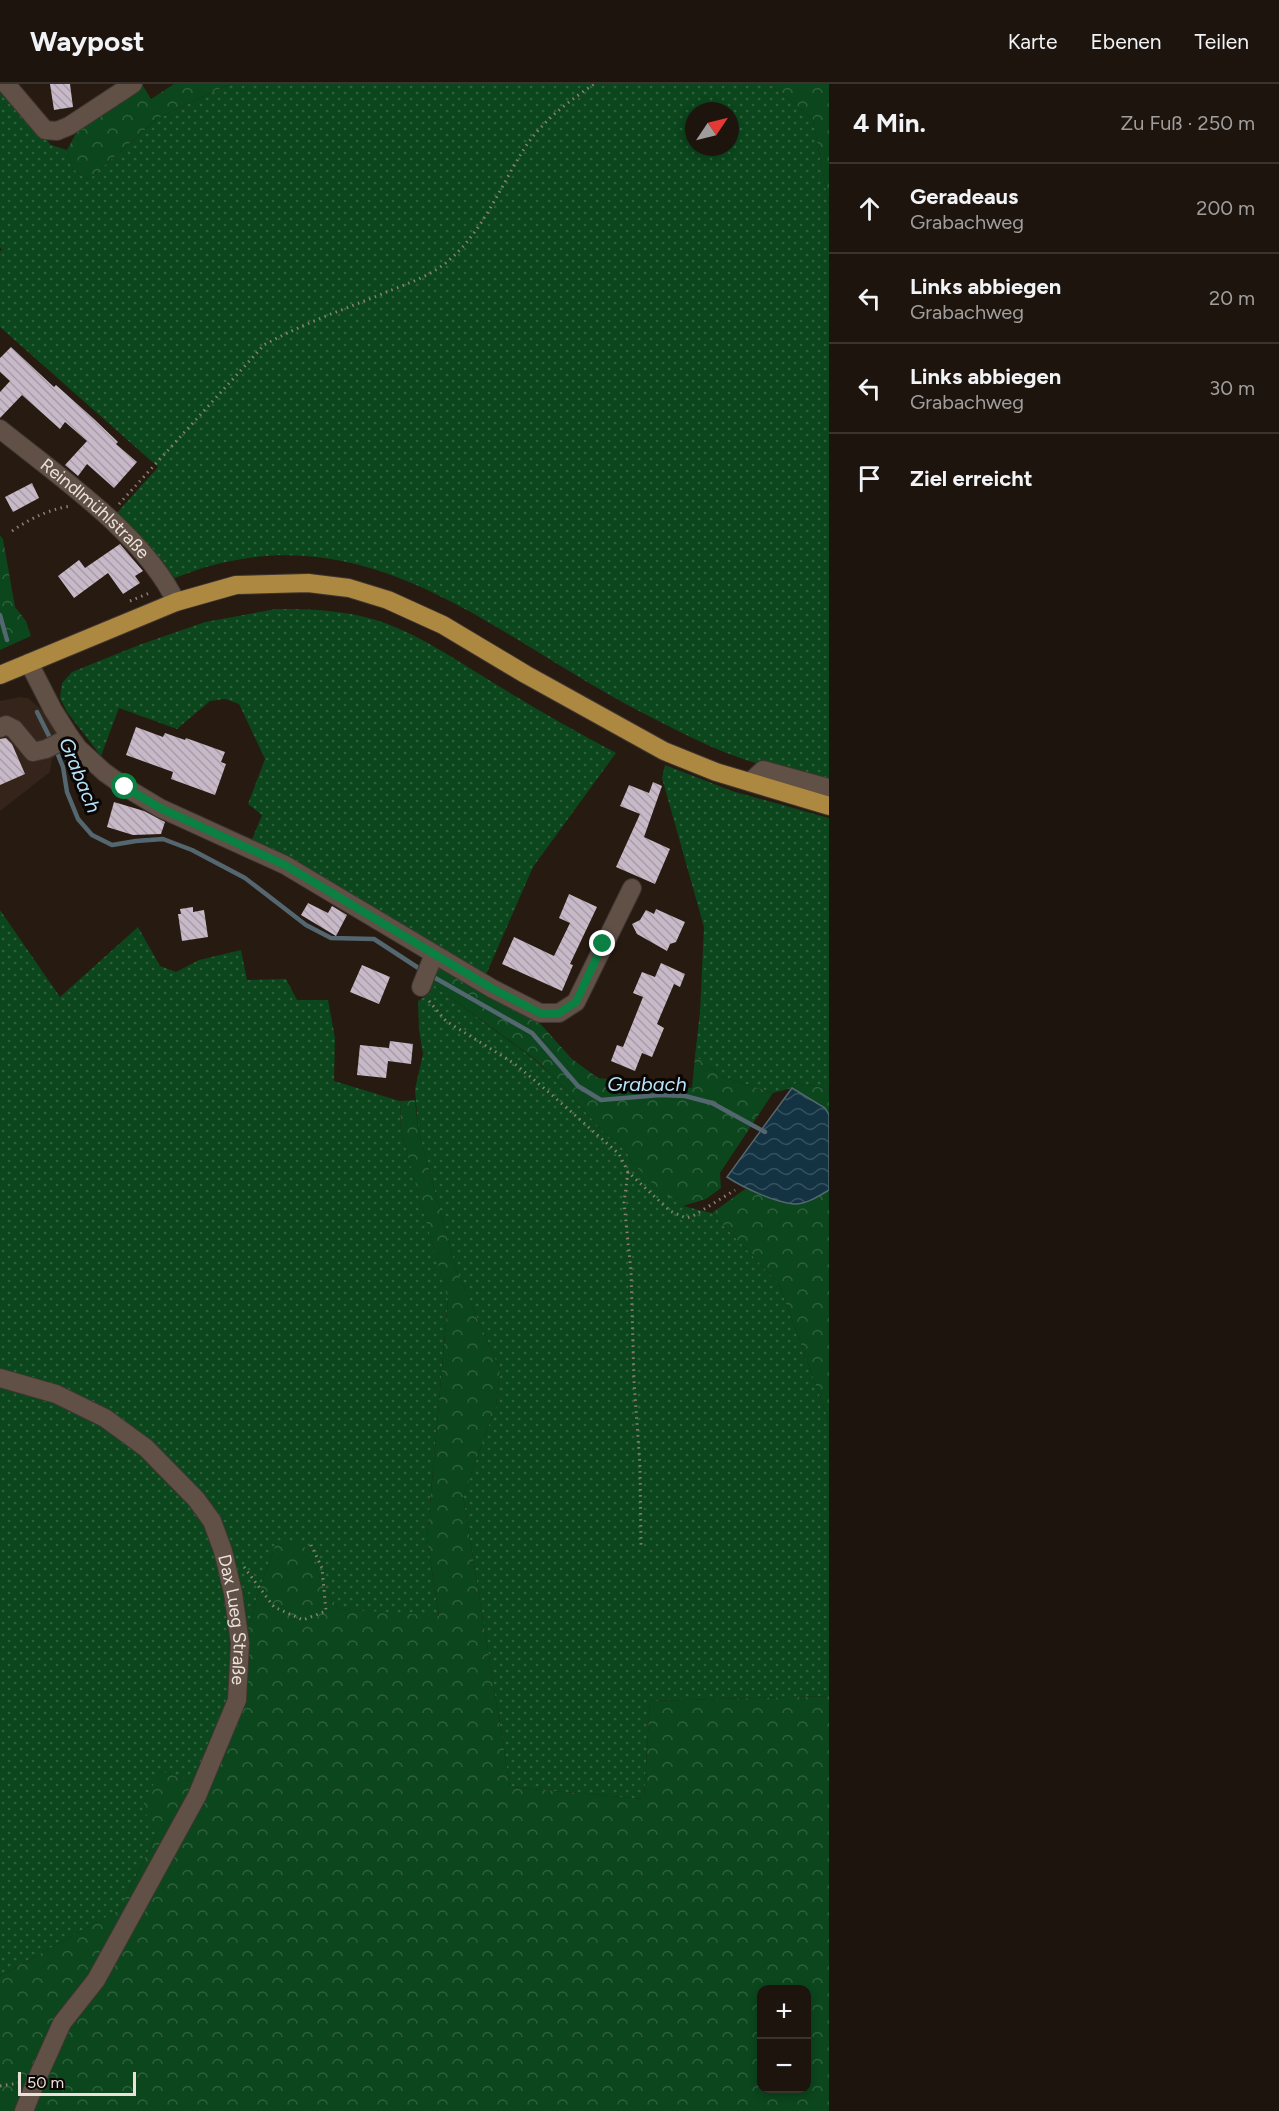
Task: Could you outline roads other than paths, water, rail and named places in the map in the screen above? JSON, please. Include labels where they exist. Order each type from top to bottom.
[{"type":"main road","points":[[0,675],[172,594],[236,585],[274,583],[308,583],[349,588],[388,600],[443,625],[525,674],[664,751],[716,772],[829,806]]},
{"type":"street","points":[[6,84],[45,130],[57,130],[69,126],[133,84]]},
{"type":"street","name":"Reindlmühlstraße","points":[[0,429],[108,517],[150,560],[172,594]]},
{"type":"street","points":[[29,663],[53,710],[59,743]]},
{"type":"street","points":[[0,728],[6,725],[15,729],[33,752],[59,743],[78,748],[104,772],[152,803],[285,865],[428,971],[493,989],[540,1013],[559,1013],[576,1002],[632,888]]},
{"type":"street","points":[[750,782],[763,770],[829,788]]},
{"type":"street","name":"Dax Lueg Straße","points":[[0,1378],[56,1394],[105,1418],[146,1448],[196,1499],[212,1521],[223,1551],[233,1593],[240,1643],[237,1700],[197,1796],[96,1980],[62,2023],[24,2111]]},
{"type":"water","points":[[792,1088],[825,1108],[829,1115],[829,1190],[812,1200],[798,1204],[768,1197],[727,1177]]},
{"type":"waterway","name":"Grabach","points":[[0,615],[7,640]]},
{"type":"waterway","name":"Grabach","points":[[37,712],[52,742]]},
{"type":"waterway","name":"Grabach","points":[[56,750],[63,767],[67,792],[78,819],[92,835],[112,845],[163,839],[192,850],[245,878],[306,925],[331,938],[374,939],[423,971]]},
{"type":"waterway","name":"Grabach","points":[[430,975],[532,1033],[578,1086],[601,1100],[660,1095],[685,1096],[712,1103],[765,1132]]}]
